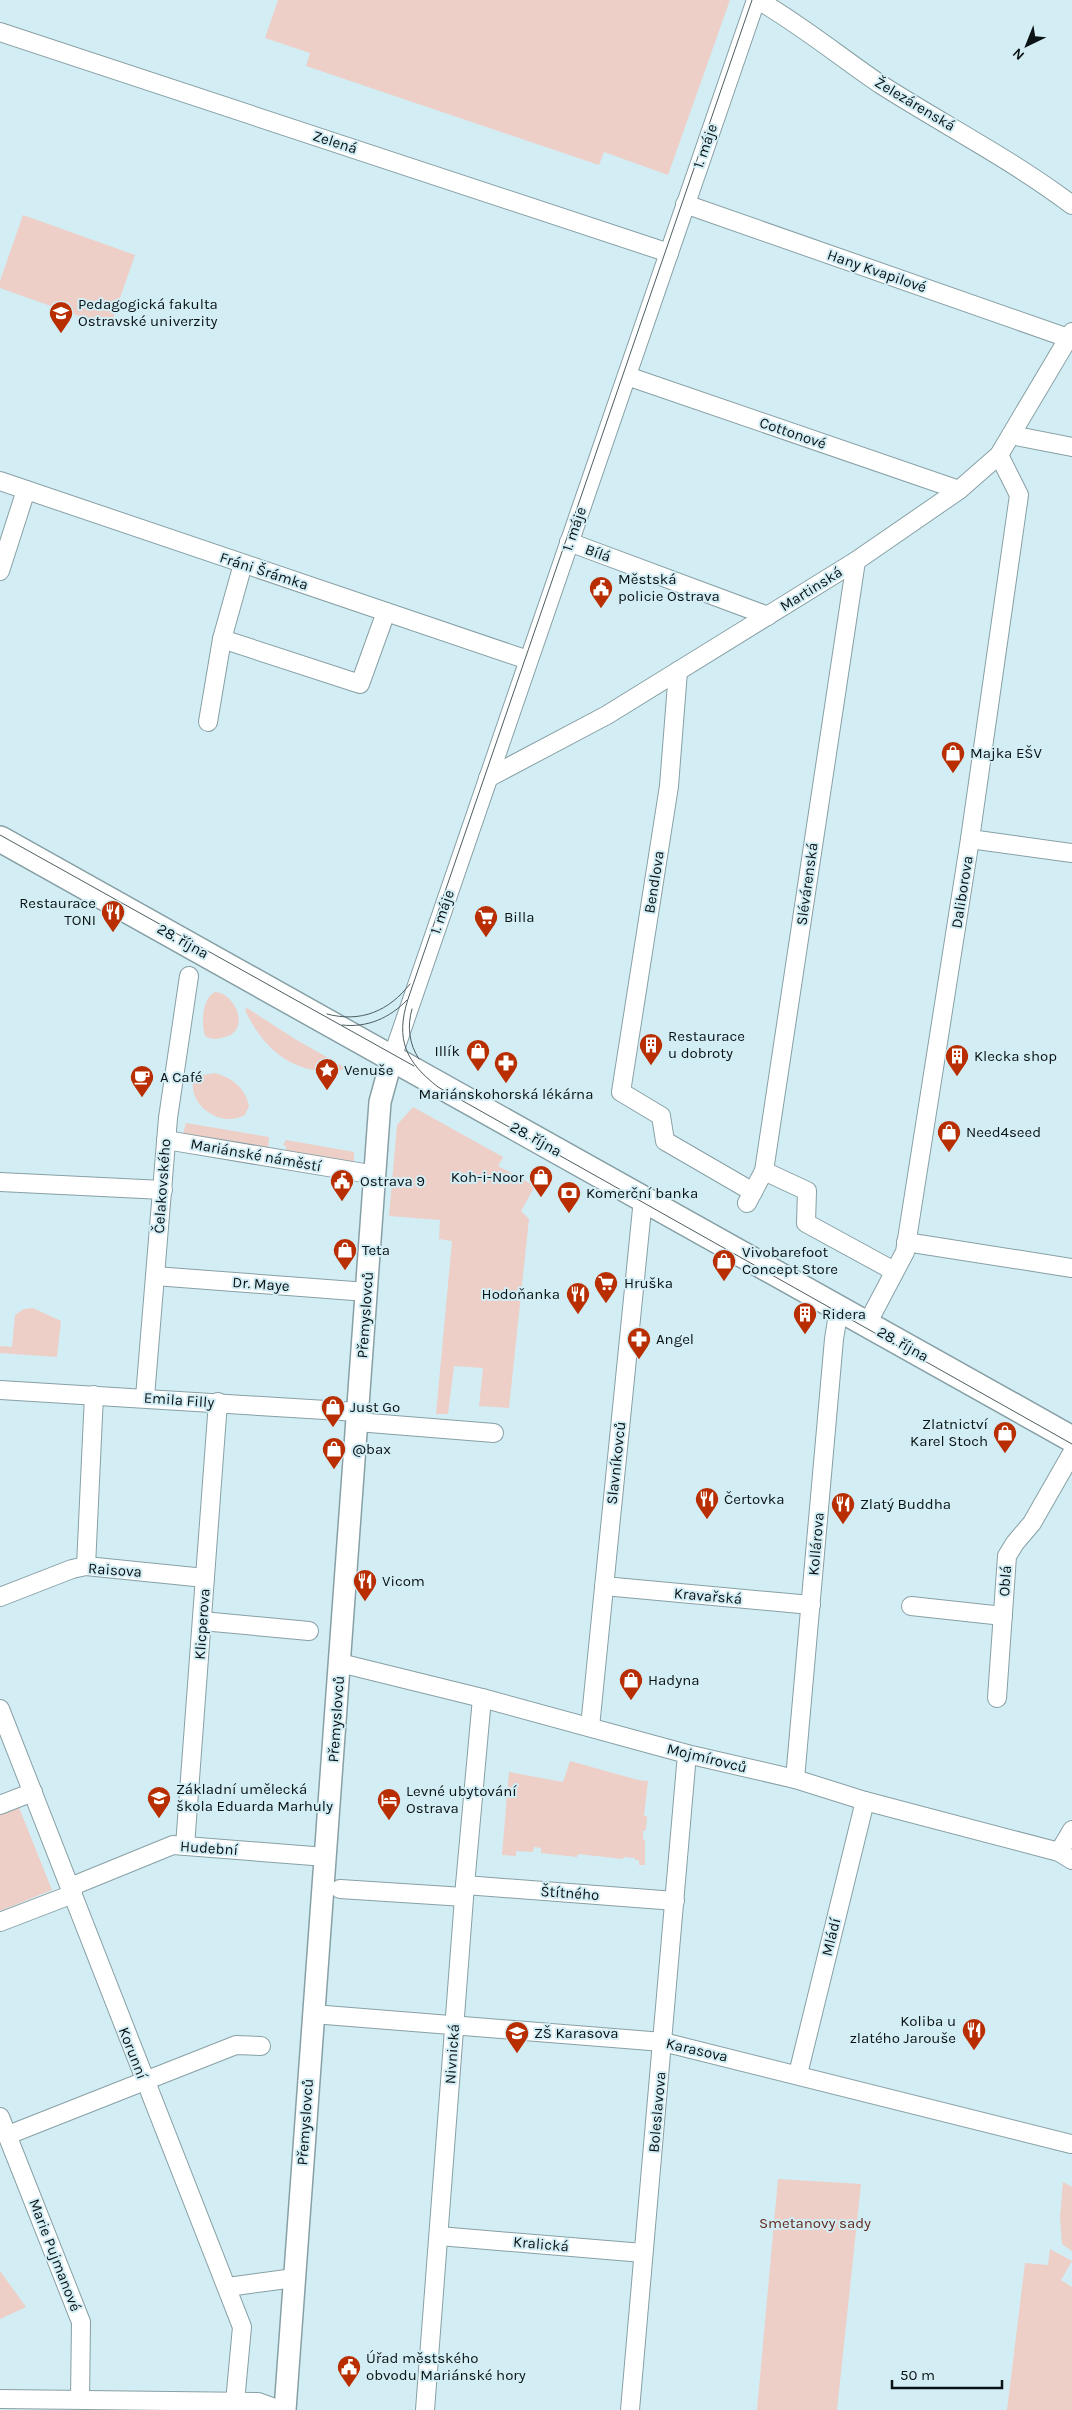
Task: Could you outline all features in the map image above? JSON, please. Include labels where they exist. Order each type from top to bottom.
[{"type":"main road","name":"28. října","points":[[0,839],[1072,1439]]},
{"type":"street","name":"1. máje","points":[[392,1058],[757,0]]},
{"type":"street","name":"Železárenská","points":[[757,0],[802,26],[880,84],[1016,165],[1072,205]]},
{"type":"street","name":"Zelená","points":[[0,32],[669,253]]},
{"type":"street","name":"Hany Kvapilové","points":[[686,204],[1070,335]]},
{"type":"street","name":"Martinská","points":[[488,778],[607,715],[856,561],[959,490],[999,455],[1070,335]]},
{"type":"street","name":"Cottonové","points":[[627,376],[959,490]]},
{"type":"street","points":[[1011,435],[1072,447]]},
{"type":"street","name":"Daliborova","points":[[867,1324],[905,1252],[970,838],[1019,495],[999,455]]},
{"type":"street","name":"Fráni Šrámka","points":[[0,481],[528,660]]},
{"type":"street","points":[[0,571],[26,490]]},
{"type":"street","name":"Bílá","points":[[569,542],[768,616]]},
{"type":"street","name":"Slévárenská","points":[[750,1197],[764,1171],[856,561]]},
{"type":"street","points":[[208,722],[222,639],[243,564]]},
{"type":"street","points":[[222,639],[360,684],[386,612]]},
{"type":"street","name":"Bendlova","points":[[678,671],[669,786],[621,1092],[662,1116],[665,1141],[750,1197]]},
{"type":"street","points":[[970,838],[1072,853]]},
{"type":"street","name":"Čelakovského","points":[[145,1397],[166,1140],[189,976]]},
{"type":"street","name":"Přemyslovců","points":[[285,2410],[380,1102],[392,1058]]},
{"type":"street","name":"Mariánské náměstí","points":[[166,1140],[376,1175]]},
{"type":"street","points":[[764,1171],[807,1191],[806,1223],[894,1271]]},
{"type":"street","points":[[0,1182],[162,1190]]},
{"type":"street","name":"Slavníkovců","points":[[590,1727],[643,1199]]},
{"type":"street","points":[[906,1242],[1072,1268]]},
{"type":"street","name":"Dr. Maye","points":[[155,1276],[367,1292]]},
{"type":"street","name":"Kollárova","points":[[795,1779],[831,1377],[839,1308]]},
{"type":"street","name":"Emila Filly","points":[[0,1390],[218,1402],[494,1433]]},
{"type":"street","points":[[86,1566],[94,1395]]},
{"type":"street","name":"Klicperova","points":[[185,1846],[218,1402]]},
{"type":"street","name":"Oblá","points":[[997,1698],[1008,1553],[1032,1523],[1072,1453]]},
{"type":"street","name":"Raisova","points":[[0,1597],[72,1569],[86,1566],[205,1578]]},
{"type":"street","name":"Kravařská","points":[[604,1586],[811,1605]]},
{"type":"street","points":[[911,1606],[1003,1616]]},
{"type":"street","points":[[202,1621],[309,1630]]},
{"type":"street","name":"Mojmírovců","points":[[340,1663],[482,1698],[687,1754],[795,1779],[1066,1856]]},
{"type":"street","name":"Nivnická","points":[[425,2410],[454,2026],[482,1698]]},
{"type":"street","name":"Korunní","points":[[0,1708],[144,2081],[228,2287],[242,2327],[235,2402]]},
{"type":"street","name":"Boleslavova","points":[[630,2410],[687,1754]]},
{"type":"street","points":[[0,1805],[33,1792]]},
{"type":"street","name":"Mládí","points":[[798,2074],[865,1800]]},
{"type":"street","points":[[1066,1856],[1072,1830]]},
{"type":"street","name":"Hudební","points":[[0,1922],[173,1845],[326,1856]]},
{"type":"street","name":"Štítného","points":[[340,1889],[465,1891],[675,1901]]},
{"type":"street","name":"Karasova","points":[[313,2014],[663,2042],[798,2074],[1071,2144]]},
{"type":"street","points":[[8,2135],[236,2045],[260,2046]]},
{"type":"street","name":"Marie Pujmanové","points":[[0,2117],[81,2322],[80,2399]]},
{"type":"street","name":"Kralická","points":[[439,2236],[643,2253]]},
{"type":"street","points":[[228,2287],[294,2278]]},
{"type":"street","points":[[0,2399],[258,2402],[280,2410]]},
{"type":"green space","points":[[278,0],[730,0],[668,175],[604,152],[599,165],[306,66],[310,53],[265,38]]},
{"type":"green space","points":[[23,215],[135,255],[110,327],[0,288],[0,281]]},
{"type":"green space","points":[[215,992],[223,994],[235,1006],[239,1022],[237,1029],[231,1035],[219,1039],[205,1036],[203,1025],[205,1005]]},
{"type":"green space","points":[[247,1008],[295,1039],[344,1067],[344,1069],[339,1071],[321,1071],[308,1069],[285,1059],[266,1043],[258,1033],[245,1010]]},
{"type":"green space","points":[[214,1073],[226,1077],[241,1088],[249,1106],[245,1115],[227,1119],[218,1117],[202,1107],[193,1091],[193,1082],[198,1076]]},
{"type":"green space","points":[[413,1107],[503,1157],[498,1166],[535,1186],[521,1211],[529,1219],[509,1408],[479,1406],[483,1368],[454,1366],[448,1414],[436,1414],[452,1241],[439,1239],[440,1220],[389,1216],[397,1125]]},
{"type":"green space","points":[[186,1123],[269,1137],[268,1150],[207,1137],[204,1141],[182,1137]]},
{"type":"green space","points":[[286,1140],[354,1152],[354,1168],[282,1153],[282,1150],[286,1150],[286,1146],[283,1145]]},
{"type":"green space","points":[[33,1308],[61,1321],[57,1357],[0,1353],[0,1346],[12,1347],[15,1315],[24,1309]]},
{"type":"green space","points":[[570,1761],[638,1780],[648,1781],[644,1816],[647,1816],[646,1830],[643,1831],[645,1865],[639,1865],[639,1860],[635,1860],[635,1858],[624,1857],[623,1859],[578,1854],[577,1857],[541,1853],[541,1848],[534,1847],[533,1852],[516,1851],[516,1856],[502,1855],[509,1772],[563,1782]]},
{"type":"green space","points":[[18,1805],[52,1890],[0,1911],[0,1812]]},
{"type":"green space","name":"Smetanovy sady","points":[[778,2179],[861,2184],[837,2410],[757,2410]]},
{"type":"green space","points":[[1063,2182],[1072,2187],[1072,2251],[1062,2244],[1060,2217]]},
{"type":"green space","points":[[1050,2249],[1072,2261],[1061,2280],[1072,2287],[1072,2410],[1007,2410],[1025,2263],[1048,2265]]},
{"type":"green space","points":[[0,2271],[26,2307],[0,2319]]},
{"type":"tram line","points":[[752,0],[408,999],[404,1014],[403,1038],[411,1059],[427,1078],[438,1087],[1072,1444]]},
{"type":"tram line","points":[[0,835],[414,1066]]},
{"type":"tram line","points":[[327,1014],[351,1017],[363,1016],[383,1008],[410,984]]},
{"type":"tram line","points":[[342,1025],[360,1025],[386,1017],[407,1000]]},
{"type":"tram line","points":[[412,1009],[410,1035],[419,1059]]},
{"type":"place","name":"Pedagogická fakulta Ostravské univerzity","points":[[61,334]]},
{"type":"place","name":"Městská policie Ostrava","points":[[601,609]]},
{"type":"place","name":"Majka EŠV","points":[[953,774]]},
{"type":"place","name":"Restaurace TONI","points":[[113,933]]},
{"type":"place","name":"Billa","points":[[486,938]]},
{"type":"place","name":"Restaurace u dobroty","points":[[651,1066]]},
{"type":"place","name":"Illík","points":[[478,1072]]},
{"type":"place","name":"Klecka shop","points":[[957,1077]]},
{"type":"place","name":"Mariánskohorská lékárna","points":[[506,1084]]},
{"type":"place","name":"Venuše","points":[[327,1091]]},
{"type":"place","name":"A Café","points":[[142,1098]]},
{"type":"place","name":"Need4seed","points":[[949,1153]]},
{"type":"place","name":"Koh-i-Noor","points":[[541,1198]]},
{"type":"place","name":"Ostrava 9","points":[[342,1202]]},
{"type":"place","name":"Komerční banka","points":[[569,1214]]},
{"type":"place","name":"Teta","points":[[345,1271]]},
{"type":"place","name":"Vivobarefoot Concept Store","points":[[724,1282]]},
{"type":"place","name":"Hruška","points":[[606,1304]]},
{"type":"place","name":"Hodoňanka","points":[[578,1315]]},
{"type":"place","name":"Ridera","points":[[805,1335]]},
{"type":"place","name":"Angel","points":[[639,1360]]},
{"type":"place","name":"Just Go","points":[[333,1428]]},
{"type":"place","name":"Zlatnictví Karel Stoch","points":[[1005,1454]]},
{"type":"place","name":"@bax","points":[[334,1470]]},
{"type":"place","name":"Čertovka","points":[[707,1520]]},
{"type":"place","name":"Zlatý Buddha","points":[[843,1525]]},
{"type":"place","name":"Vicom","points":[[365,1602]]},
{"type":"place","name":"Hadyna","points":[[631,1701]]},
{"type":"place","name":"Základní umělecká škola Eduarda Marhuly","points":[[159,1819]]},
{"type":"place","name":"Levné ubytování Ostrava","points":[[389,1821]]},
{"type":"place","name":"Koliba u zlatého Jarouše","points":[[974,2051]]},
{"type":"place","name":"ZŠ Karasova","points":[[517,2054]]},
{"type":"place","name":"Úřad městského obvodu Mariánské hory","points":[[349,2388]]}]
